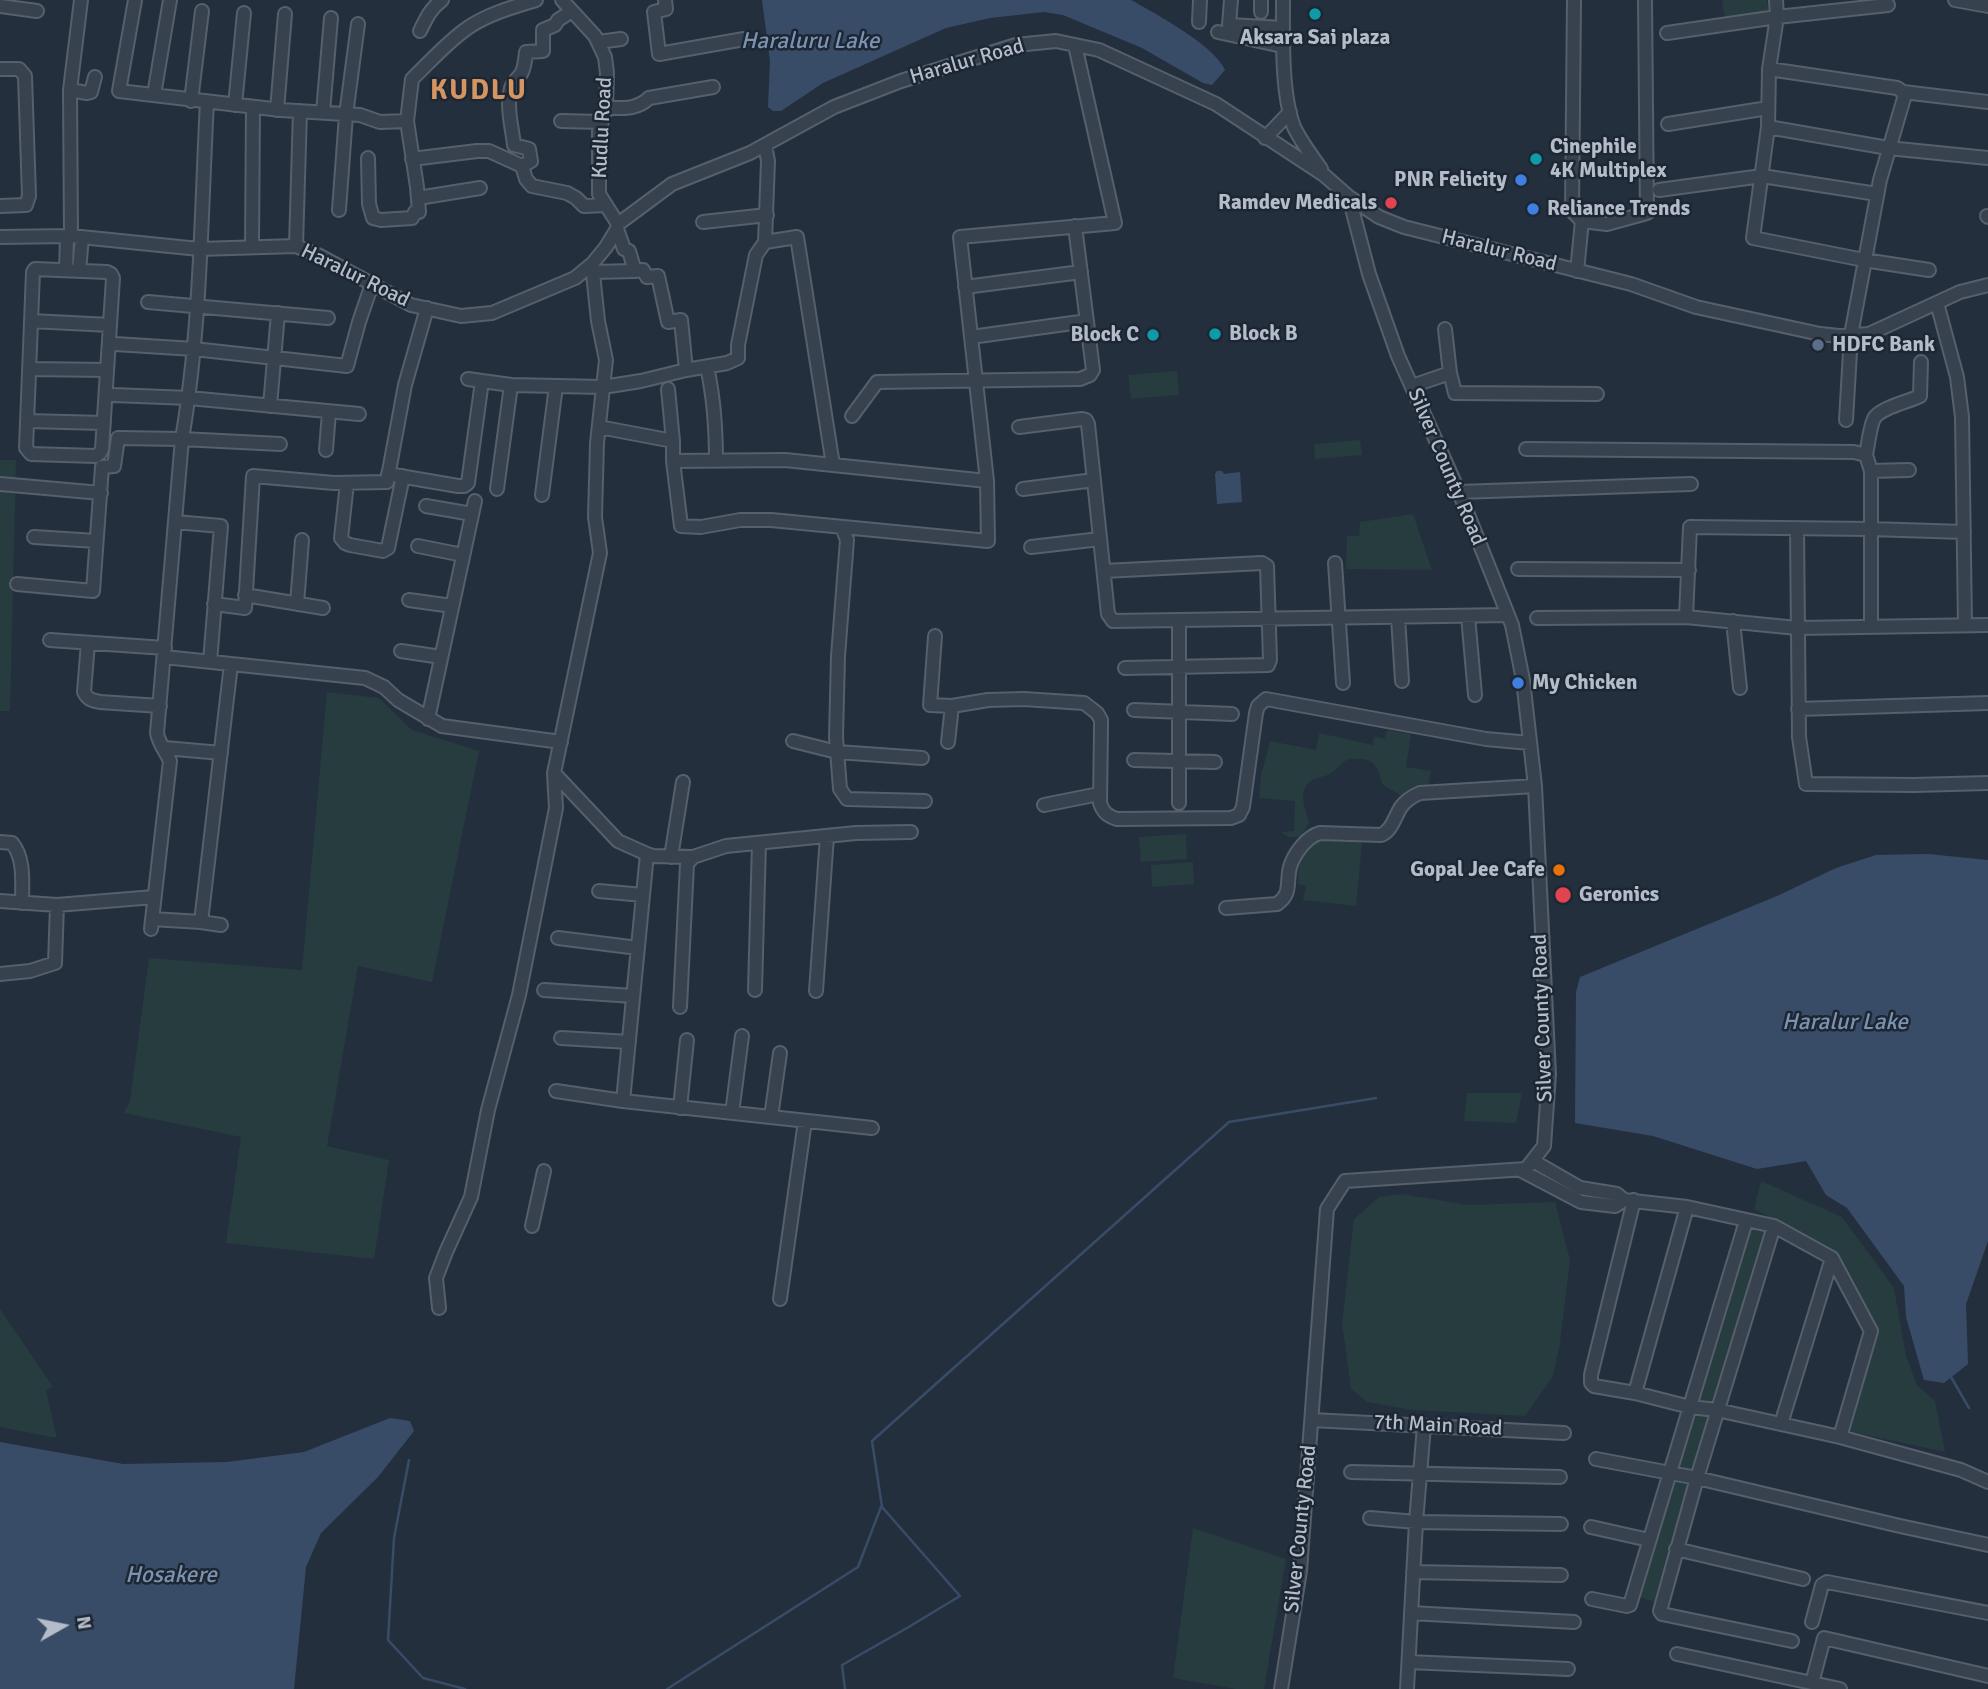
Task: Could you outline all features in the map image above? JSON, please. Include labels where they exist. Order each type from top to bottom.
[{"type":"street","points":[[72,270],[70,90],[81,0]]},
{"type":"street","points":[[135,0],[119,91],[277,110],[360,115],[380,122],[407,121]]},
{"type":"street","points":[[154,96],[170,0]]},
{"type":"street","points":[[420,32],[433,6],[442,0]]},
{"type":"street","points":[[368,158],[369,204],[373,218],[412,218],[415,212],[419,212],[407,121],[412,79],[441,49],[468,27],[536,0]]},
{"type":"street","name":"Kudlu Road","points":[[562,0],[598,42],[605,57],[606,108],[598,131],[599,194],[617,227],[624,249],[629,251],[635,271]]},
{"type":"street","points":[[665,0],[666,9],[654,12],[659,54],[744,39]]},
{"type":"street","points":[[1199,22],[1200,0]]},
{"type":"street","points":[[1231,0],[1229,24],[1283,28]]},
{"type":"street","points":[[1283,0],[1283,46],[1290,112],[1297,133],[1324,175]]},
{"type":"street","points":[[1574,0],[1572,211],[1582,220],[1607,224],[1647,213],[1645,0]]},
{"type":"street","points":[[1776,0],[1777,17],[1769,69],[1768,127],[1753,238],[1929,270]]},
{"type":"street","points":[[1955,0],[1988,6]]},
{"type":"street","points":[[1667,33],[1888,5]]},
{"type":"street","points":[[0,6],[37,11]]},
{"type":"street","points":[[191,101],[202,11]]},
{"type":"street","points":[[522,166],[531,161],[529,149],[514,145],[510,91],[525,65],[526,52],[543,51],[543,30],[555,25],[572,11]]},
{"type":"street","points":[[235,105],[244,13]]},
{"type":"street","points":[[277,110],[285,14]]},
{"type":"street","points":[[323,112],[331,18]]},
{"type":"street","points":[[339,210],[346,114],[358,24]]},
{"type":"street","points":[[1218,32],[1283,46]]},
{"type":"street","points":[[598,42],[621,39]]},
{"type":"street","name":"Haralur Road","points":[[0,237],[73,237],[200,248],[296,246],[411,305],[461,316],[492,313],[575,278],[592,268],[617,227],[672,184],[714,169],[834,107],[901,80],[1016,45],[1056,41],[1099,50],[1216,104],[1324,175],[1349,197],[1380,217],[1404,226],[1631,284],[1696,307],[1820,334],[1869,334],[1960,292],[1988,285]]},
{"type":"street","points":[[668,389],[681,526],[701,527],[740,520],[771,520],[988,541],[987,481],[960,237],[1115,223],[1075,45]]},
{"type":"street","points":[[0,69],[19,69],[25,76],[29,196],[26,205],[0,206]]},
{"type":"street","points":[[1769,69],[1898,88],[1903,92],[1988,102]]},
{"type":"street","points":[[70,90],[91,92],[95,76]]},
{"type":"street","points":[[606,108],[635,108],[649,98],[713,87]]},
{"type":"street","points":[[1846,420],[1851,335],[1864,260],[1888,148],[1904,98],[1903,92]]},
{"type":"street","points":[[207,102],[194,349],[182,439],[157,733],[159,743],[165,748],[170,761],[152,924],[201,922],[221,925]]},
{"type":"street","points":[[252,247],[253,107]]},
{"type":"street","points":[[1668,124],[1768,108]]},
{"type":"street","points":[[296,246],[300,111]]},
{"type":"street","points":[[1265,138],[1290,112]]},
{"type":"street","points":[[561,121],[600,122]]},
{"type":"street","points":[[1768,127],[1888,148],[1988,158]]},
{"type":"street","points":[[468,379],[511,385],[603,387],[642,382],[686,370],[727,363],[738,358],[738,345],[756,255],[765,242],[768,162],[765,145]]},
{"type":"street","points":[[412,159],[489,151],[522,166],[531,186],[567,193],[584,206],[606,205]]},
{"type":"street","points":[[1659,190],[1762,176],[1877,194]]},
{"type":"street","points":[[418,198],[480,188]]},
{"type":"street","name":"Silver County Road","points":[[1349,197],[1369,274],[1398,356],[1459,492],[1512,625],[1523,680],[1535,786],[1549,1074],[1544,1146],[1533,1161]]},
{"type":"street","points":[[704,222],[767,215]]},
{"type":"street","points":[[1577,271],[1582,220]]},
{"type":"street","points":[[852,416],[877,382],[1080,379],[1090,375],[1093,370],[1075,226]]},
{"type":"street","points":[[765,242],[797,237],[833,465]]},
{"type":"street","points":[[38,268],[111,274],[113,278],[102,449],[96,456],[31,454],[26,448],[31,321],[33,272],[38,268]]},
{"type":"street","points":[[439,1308],[436,1278],[471,1197],[488,1110],[519,995],[556,808],[554,773],[600,553],[595,517],[599,427],[606,360],[592,268],[643,270],[648,277],[658,276],[668,322],[681,320],[686,370]]},
{"type":"street","points":[[965,287],[1081,272]]},
{"type":"street","points":[[116,344],[194,349],[347,366],[372,284]]},
{"type":"street","points":[[148,302],[328,318]]},
{"type":"street","points":[[1937,303],[1957,377],[1962,417],[1965,625]]},
{"type":"street","points":[[214,604],[244,608],[253,476],[347,483],[387,482],[405,385],[427,308]]},
{"type":"street","points":[[270,406],[278,313]]},
{"type":"street","points":[[31,321],[110,325]]},
{"type":"street","points":[[971,337],[1087,321]]},
{"type":"street","points":[[1445,329],[1455,393],[1597,394]]},
{"type":"street","points":[[1871,627],[1871,471],[1866,455],[1874,418],[1886,408],[1920,396],[1921,362]]},
{"type":"street","points":[[706,367],[716,421],[716,461]]},
{"type":"street","points":[[29,369],[107,370]]},
{"type":"street","points":[[1412,386],[1450,373]]},
{"type":"street","points":[[388,474],[458,486],[468,483],[482,381]]},
{"type":"street","points":[[497,489],[511,385]]},
{"type":"street","points":[[542,495],[556,386]]},
{"type":"street","points":[[113,395],[189,398],[359,414]]},
{"type":"street","points":[[326,450],[329,412]]},
{"type":"street","points":[[1019,427],[1086,420],[1088,424],[1108,614],[1113,621],[1508,615]]},
{"type":"street","points":[[27,421],[104,423]]},
{"type":"street","points":[[599,427],[673,441]]},
{"type":"street","points":[[17,584],[93,591],[102,467],[114,466],[118,438],[280,444]]},
{"type":"street","points":[[1526,449],[1854,452],[1866,455]]},
{"type":"street","points":[[673,461],[785,460],[987,481]]},
{"type":"street","points":[[1871,471],[1909,470]]},
{"type":"street","points":[[347,483],[341,538],[350,545],[383,551],[388,548],[403,476]]},
{"type":"street","points":[[1023,489],[1094,480]]},
{"type":"street","points":[[0,484],[101,493]]},
{"type":"street","points":[[1459,492],[1691,484]]},
{"type":"street","points":[[426,506],[473,507],[428,719]]},
{"type":"street","points":[[175,522],[221,526],[209,662]]},
{"type":"street","points":[[842,527],[847,540],[838,656],[836,737],[840,789],[847,799],[926,801]]},
{"type":"street","points":[[1686,617],[1690,527],[1964,532]]},
{"type":"street","points":[[1797,529],[1798,709],[1805,784],[1988,783]]},
{"type":"street","points":[[34,537],[96,541]]},
{"type":"street","points":[[1031,547],[1100,539]]},
{"type":"street","points":[[297,604],[302,540]]},
{"type":"street","points":[[418,547],[463,555]]},
{"type":"street","points":[[1335,563],[1343,683]]},
{"type":"street","points":[[1104,571],[1265,564],[1268,569],[1268,665],[1125,667]]},
{"type":"street","points":[[1518,569],[1689,570]]},
{"type":"street","points":[[245,595],[323,608]]},
{"type":"street","points":[[409,600],[452,606]]},
{"type":"street","points":[[1468,616],[1475,695]]},
{"type":"street","points":[[1398,617],[1402,681]]},
{"type":"street","points":[[1537,618],[1686,617],[1797,628],[1988,625]]},
{"type":"street","points":[[1178,803],[1179,621]]},
{"type":"street","points":[[1732,621],[1740,688]]},
{"type":"street","points":[[935,636],[930,705],[952,706],[1010,699],[1084,703],[1097,713],[1101,720],[1102,810],[1109,817],[1117,819],[1239,815],[1243,807],[1258,706],[1266,699],[1486,739],[1530,743]]},
{"type":"street","points":[[50,640],[164,653],[209,662],[365,678],[384,687],[398,700],[442,726],[561,742]]},
{"type":"street","points":[[88,643],[84,692],[86,697],[100,702],[160,706]]},
{"type":"street","points":[[401,651],[441,657]]},
{"type":"street","points":[[201,922],[231,664]]},
{"type":"street","points":[[1798,709],[1988,704]]},
{"type":"street","points":[[948,742],[952,706]]},
{"type":"street","points":[[1135,710],[1232,714]]},
{"type":"street","points":[[793,741],[837,752],[922,758]]},
{"type":"street","points":[[165,748],[221,754]]},
{"type":"street","points":[[1134,760],[1215,762]]},
{"type":"street","points":[[554,773],[618,841],[653,856],[693,857],[726,846],[856,833],[911,832]]},
{"type":"street","points":[[671,857],[683,782]]},
{"type":"street","points":[[1226,908],[1277,904],[1282,901],[1288,892],[1290,866],[1312,835],[1387,833],[1402,805],[1420,793],[1535,786]]},
{"type":"street","points":[[1044,805],[1100,794]]},
{"type":"street","points":[[816,991],[827,836]]},
{"type":"street","points":[[0,842],[12,843],[16,847],[22,867],[22,903]]},
{"type":"street","points":[[755,990],[759,843]]},
{"type":"street","points":[[623,1101],[647,854]]},
{"type":"street","points":[[680,1007],[687,864],[693,857]]},
{"type":"street","points":[[599,891],[643,895]]},
{"type":"street","points":[[0,901],[57,905],[154,897]]},
{"type":"street","points":[[0,974],[30,971],[55,964],[57,905]]},
{"type":"street","points":[[558,938],[638,948]]},
{"type":"street","points":[[544,990],[633,996]]},
{"type":"street","points":[[732,1113],[742,1035]]},
{"type":"street","points":[[561,1038],[629,1042]]},
{"type":"street","points":[[680,1108],[687,1040]]},
{"type":"street","points":[[771,1117],[780,1053]]},
{"type":"street","points":[[556,1091],[680,1108],[872,1128]]},
{"type":"street","points":[[780,1299],[804,1121]]},
{"type":"street","points":[[1520,1170],[1526,1169],[1533,1161],[1580,1188],[1617,1194],[1629,1200],[1687,1207],[1774,1226],[1832,1258],[1871,1331],[1840,1437]]},
{"type":"street","points":[[1520,1170],[1581,1202],[1615,1206],[1629,1200]]},
{"type":"street","name":"Silver County Road","points":[[1281,1689],[1300,1571],[1327,1209],[1345,1181],[1520,1170]]},
{"type":"street","points":[[532,1226],[544,1171]]},
{"type":"street","points":[[1629,1200],[1590,1379],[1594,1386],[1840,1437],[1961,1470],[1988,1482]]},
{"type":"street","points":[[1635,1393],[1687,1207]]},
{"type":"street","points":[[1592,1599],[1629,1605],[1746,1221]]},
{"type":"street","points":[[1774,1226],[1717,1410],[1660,1609],[1662,1614],[1792,1641]]},
{"type":"street","points":[[1781,1424],[1832,1258]]},
{"type":"street","name":"7th Main Road","points":[[1312,1420],[1564,1433]]},
{"type":"street","points":[[1407,1689],[1424,1426]]},
{"type":"street","points":[[1596,1459],[1697,1478],[1988,1545]]},
{"type":"street","points":[[1351,1472],[1560,1477]]},
{"type":"street","points":[[1370,1518],[1416,1522],[1561,1524]]},
{"type":"street","points":[[1591,1527],[1649,1540]]},
{"type":"street","points":[[1676,1549],[1803,1579]]},
{"type":"street","points":[[1413,1572],[1561,1575]]},
{"type":"street","points":[[1812,1622],[1822,1585],[1827,1582],[1988,1613]]},
{"type":"street","points":[[1411,1613],[1574,1622]]},
{"type":"street","points":[[1812,1683],[1824,1639],[1988,1676]]},
{"type":"street","points":[[1677,1654],[1840,1689]]},
{"type":"street","points":[[1409,1662],[1568,1669]]},
{"type":"green space","points":[[1722,0],[1767,0],[1769,13],[1725,20]]},
{"type":"green space","points":[[1177,371],[1179,395],[1131,399],[1128,375]]},
{"type":"green space","points":[[1360,440],[1362,455],[1315,459],[1314,444]]},
{"type":"green space","points":[[0,460],[16,460],[10,711],[0,711]]},
{"type":"green space","points":[[1413,514],[1432,570],[1346,569],[1347,536],[1359,536],[1360,522]]},
{"type":"green space","points":[[327,692],[379,698],[412,730],[479,751],[432,982],[358,966],[327,1146],[389,1160],[374,1259],[226,1243],[241,1137],[124,1113],[130,1101],[149,958],[302,970]]},
{"type":"green space","points":[[1387,730],[1411,734],[1406,767],[1431,771],[1428,786],[1403,797],[1382,784],[1378,769],[1372,763],[1364,759],[1348,759],[1330,774],[1312,780],[1306,786],[1303,799],[1309,823],[1301,836],[1290,837],[1281,832],[1294,831],[1295,801],[1259,798],[1261,776],[1270,741],[1316,750],[1319,733],[1373,745],[1374,737],[1385,739]]},
{"type":"green space","points":[[1186,834],[1187,859],[1141,862],[1139,837]]},
{"type":"green space","points":[[1327,839],[1362,843],[1356,906],[1303,900],[1306,886],[1298,884],[1301,862],[1307,850]]},
{"type":"green space","points":[[1193,862],[1194,884],[1152,887],[1151,865]]},
{"type":"green space","points":[[1467,1093],[1522,1093],[1516,1123],[1464,1121]]},
{"type":"green space","points":[[1761,1181],[1842,1217],[1894,1288],[1906,1356],[1917,1385],[1935,1401],[1945,1452],[1848,1431],[1876,1333],[1832,1249],[1754,1209]]},
{"type":"green space","points":[[1402,1194],[1468,1205],[1555,1202],[1570,1260],[1560,1343],[1553,1376],[1525,1416],[1412,1410],[1367,1402],[1351,1389],[1342,1323],[1354,1219],[1379,1197]]},
{"type":"green space","points":[[1750,1224],[1765,1228],[1713,1405],[1698,1400]]},
{"type":"green space","points":[[0,1309],[53,1387],[46,1390],[57,1438],[0,1427]]},
{"type":"green space","points":[[1694,1410],[1709,1415],[1692,1475],[1676,1470]]},
{"type":"green space","points":[[1671,1480],[1687,1485],[1654,1602],[1637,1596]]},
{"type":"green space","points":[[1193,1528],[1286,1559],[1264,1689],[1236,1689],[1173,1678]]},
{"type":"water","name":"Haraluru Lake","points":[[762,0],[1131,0],[1197,41],[1219,60],[1225,70],[1212,85],[1203,83],[1142,48],[1063,15],[1044,12],[990,18],[946,28],[823,83],[781,111],[773,111],[768,107],[770,61]]},
{"type":"water","points":[[1217,471],[1224,474],[1240,472],[1242,502],[1217,504]]},
{"type":"water","name":"Haralur Lake","points":[[1928,854],[1988,860],[1988,1241],[1966,1304],[1968,1364],[1944,1383],[1924,1380],[1906,1317],[1904,1286],[1847,1208],[1826,1195],[1806,1161],[1757,1169],[1653,1136],[1575,1123],[1576,992],[1580,977],[1777,896],[1836,868],[1876,855]]},
{"type":"water","name":"Hosakere","points":[[390,1418],[410,1421],[414,1431],[378,1477],[321,1533],[306,1567],[294,1689],[0,1689],[0,1442],[123,1464],[227,1462],[304,1452]]},
{"type":"waterway","points":[[845,1689],[842,1665],[960,1596],[882,1507],[872,1441],[1229,1122],[1376,1098]]},
{"type":"waterway","points":[[1951,1377],[1969,1408]]},
{"type":"waterway","points":[[409,1460],[394,1538],[388,1640],[423,1678],[465,1689]]},
{"type":"waterway","points":[[667,1689],[858,1567],[881,1507]]},
{"type":"place","name":"Aksara Sai plaza","points":[[1315,14]]},
{"type":"place","name":"Cinephile 4K Multiplex","points":[[1536,159]]},
{"type":"place","name":"PNR Felicity","points":[[1521,180]]},
{"type":"place","name":"Ramdev Medicals","points":[[1391,203]]},
{"type":"place","name":"Reliance Trends","points":[[1533,209]]},
{"type":"place","name":"Block B","points":[[1215,334]]},
{"type":"place","name":"Block C","points":[[1153,335]]},
{"type":"place","name":"HDFC Bank","points":[[1818,345]]},
{"type":"place","name":"My Chicken","points":[[1518,683]]},
{"type":"place","name":"Gopal Jee Cafe","points":[[1559,870]]},
{"type":"place","name":"Geronics","points":[[1563,895]]},
{"type":"district","name":"KUDLU","points":[[479,92]]}]
